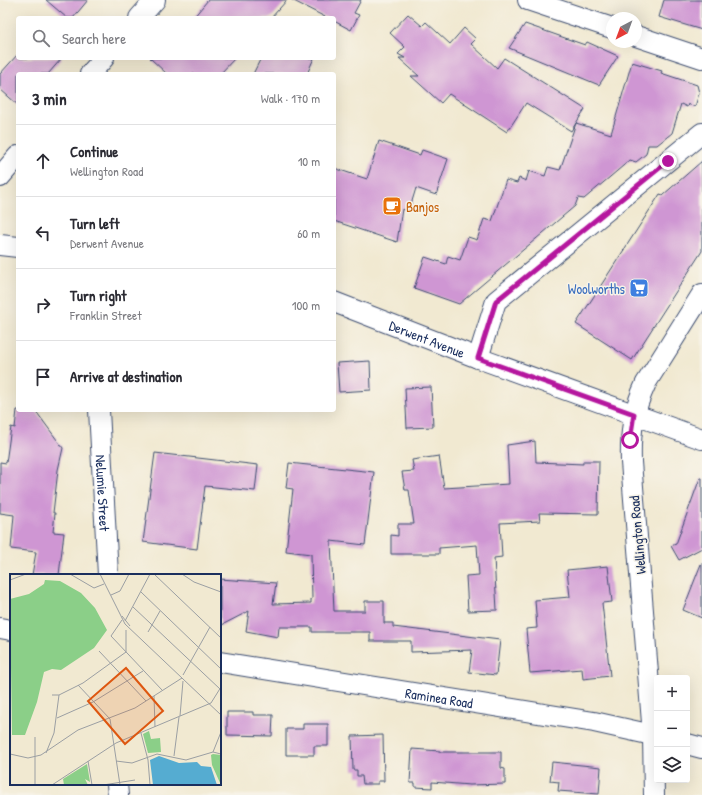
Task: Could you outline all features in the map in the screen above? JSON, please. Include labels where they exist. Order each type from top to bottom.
[{"type":"street","points":[[141,16],[155,0]]},
{"type":"street","points":[[528,0],[606,26]]},
{"type":"street","points":[[642,38],[702,58]]},
{"type":"street","points":[[92,72],[102,60]]},
{"type":"street","points":[[478,358],[496,301],[702,133]]},
{"type":"street","points":[[0,177],[16,158]]},
{"type":"street","points":[[0,245],[16,247]]},
{"type":"street","name":"Wellington Road","points":[[654,724],[630,440],[634,414],[646,383],[702,294]]},
{"type":"street","name":"Derwent Avenue","points":[[336,303],[478,358],[702,439]]},
{"type":"street","name":"Nelumie Street","points":[[99,412],[108,574]]},
{"type":"street","points":[[0,628],[10,630]]},
{"type":"street","name":"Raminea Road","points":[[221,662],[594,722],[654,735]]},
{"type":"street","points":[[690,745],[702,748]]},
{"type":"street","name":"Wellington Road","points":[[654,795],[655,747]]},
{"type":"street","points":[[117,785],[118,795]]},
{"type":"building","points":[[46,0],[88,0],[75,16],[65,16]]},
{"type":"building","points":[[208,0],[287,0],[273,16],[195,16]]},
{"type":"building","points":[[292,0],[361,0],[354,13],[359,15],[351,30],[336,22],[336,16],[323,16]]},
{"type":"building","points":[[664,0],[702,0],[702,30],[659,17]]},
{"type":"building","points":[[408,14],[422,26],[426,22],[450,44],[464,28],[476,39],[471,44],[497,68],[504,58],[585,109],[571,131],[526,103],[507,132],[449,94],[441,103],[411,76],[419,76],[399,58],[405,58],[398,54],[405,47],[390,33]]},
{"type":"building","points":[[525,24],[585,45],[587,42],[618,56],[599,85],[509,48]]},
{"type":"building","points":[[16,56],[16,60],[60,60],[50,72],[16,72],[16,103],[0,89],[0,74]]},
{"type":"building","points":[[152,60],[233,60],[222,72],[165,72]]},
{"type":"building","points":[[260,60],[313,60],[308,72],[254,72]]},
{"type":"building","points":[[632,62],[662,71],[661,73],[697,85],[699,93],[695,107],[688,104],[687,107],[681,104],[672,133],[657,145],[648,145],[646,154],[636,162],[630,160],[584,199],[578,198],[575,206],[459,304],[414,288],[425,257],[446,264],[448,256],[460,260],[468,237],[477,240],[484,219],[492,221],[506,180],[517,183],[519,178],[526,181],[529,171],[545,176],[548,167],[560,170],[576,123],[611,134]]},
{"type":"building","points":[[379,141],[420,155],[422,150],[448,159],[436,195],[416,188],[409,211],[402,209],[397,242],[336,222],[336,169],[367,179]]},
{"type":"building","name":"Woolworths","points":[[702,161],[702,251],[632,360],[576,324],[660,194],[663,195]]},
{"type":"building","points":[[370,361],[371,390],[339,392],[337,363]]},
{"type":"building","points":[[431,387],[433,427],[407,428],[405,388]]},
{"type":"building","points":[[17,412],[36,412],[63,448],[58,470],[53,513],[55,513],[53,532],[64,533],[59,574],[32,574],[36,552],[11,549],[14,515],[0,513],[0,462],[6,463],[11,427],[15,428]]},
{"type":"building","points":[[535,441],[536,462],[583,464],[583,461],[599,461],[598,514],[539,513],[540,521],[500,523],[502,557],[494,558],[497,610],[468,611],[466,576],[479,575],[477,545],[439,548],[439,554],[391,554],[391,535],[398,536],[398,524],[414,524],[409,490],[405,490],[402,472],[414,471],[412,460],[439,456],[444,488],[509,484],[507,445]]},
{"type":"building","points":[[155,453],[258,465],[255,491],[205,486],[197,549],[143,542]]},
{"type":"building","points":[[289,463],[374,472],[365,545],[331,541],[334,611],[365,611],[365,601],[384,601],[384,623],[393,623],[393,627],[500,640],[496,675],[469,672],[472,650],[411,652],[411,641],[370,641],[370,632],[312,632],[312,627],[279,627],[278,637],[246,631],[249,611],[221,625],[221,579],[276,583],[273,604],[311,603],[311,554],[286,551],[293,489],[286,488]]},
{"type":"building","points":[[700,478],[702,478],[702,548],[679,560],[671,546],[676,544]]},
{"type":"building","points":[[702,564],[702,618],[683,610]]},
{"type":"building","points":[[608,566],[612,602],[602,603],[610,676],[583,679],[582,669],[530,673],[526,629],[537,628],[535,600],[570,597],[567,570]]},
{"type":"building","points":[[227,712],[253,712],[253,715],[273,715],[272,736],[227,735]]},
{"type":"building","points":[[303,724],[328,724],[328,746],[314,746],[314,755],[286,755],[286,729],[303,729]]},
{"type":"building","points":[[383,735],[384,781],[378,781],[378,784],[363,784],[362,776],[357,776],[357,770],[353,770],[352,736]]},
{"type":"building","points":[[412,749],[440,752],[501,752],[501,768],[505,769],[505,784],[470,785],[432,782],[432,788],[415,787],[415,783],[410,783]]},
{"type":"building","points":[[552,762],[601,767],[599,794],[558,791],[559,782],[550,781]]},
{"type":"place","name":"Banjos","points":[[392,206]]},
{"type":"place","name":"Woolworths","points":[[639,288]]},
{"type":"route","points":[[630,440],[634,414],[478,358],[496,301],[668,161]]}]
